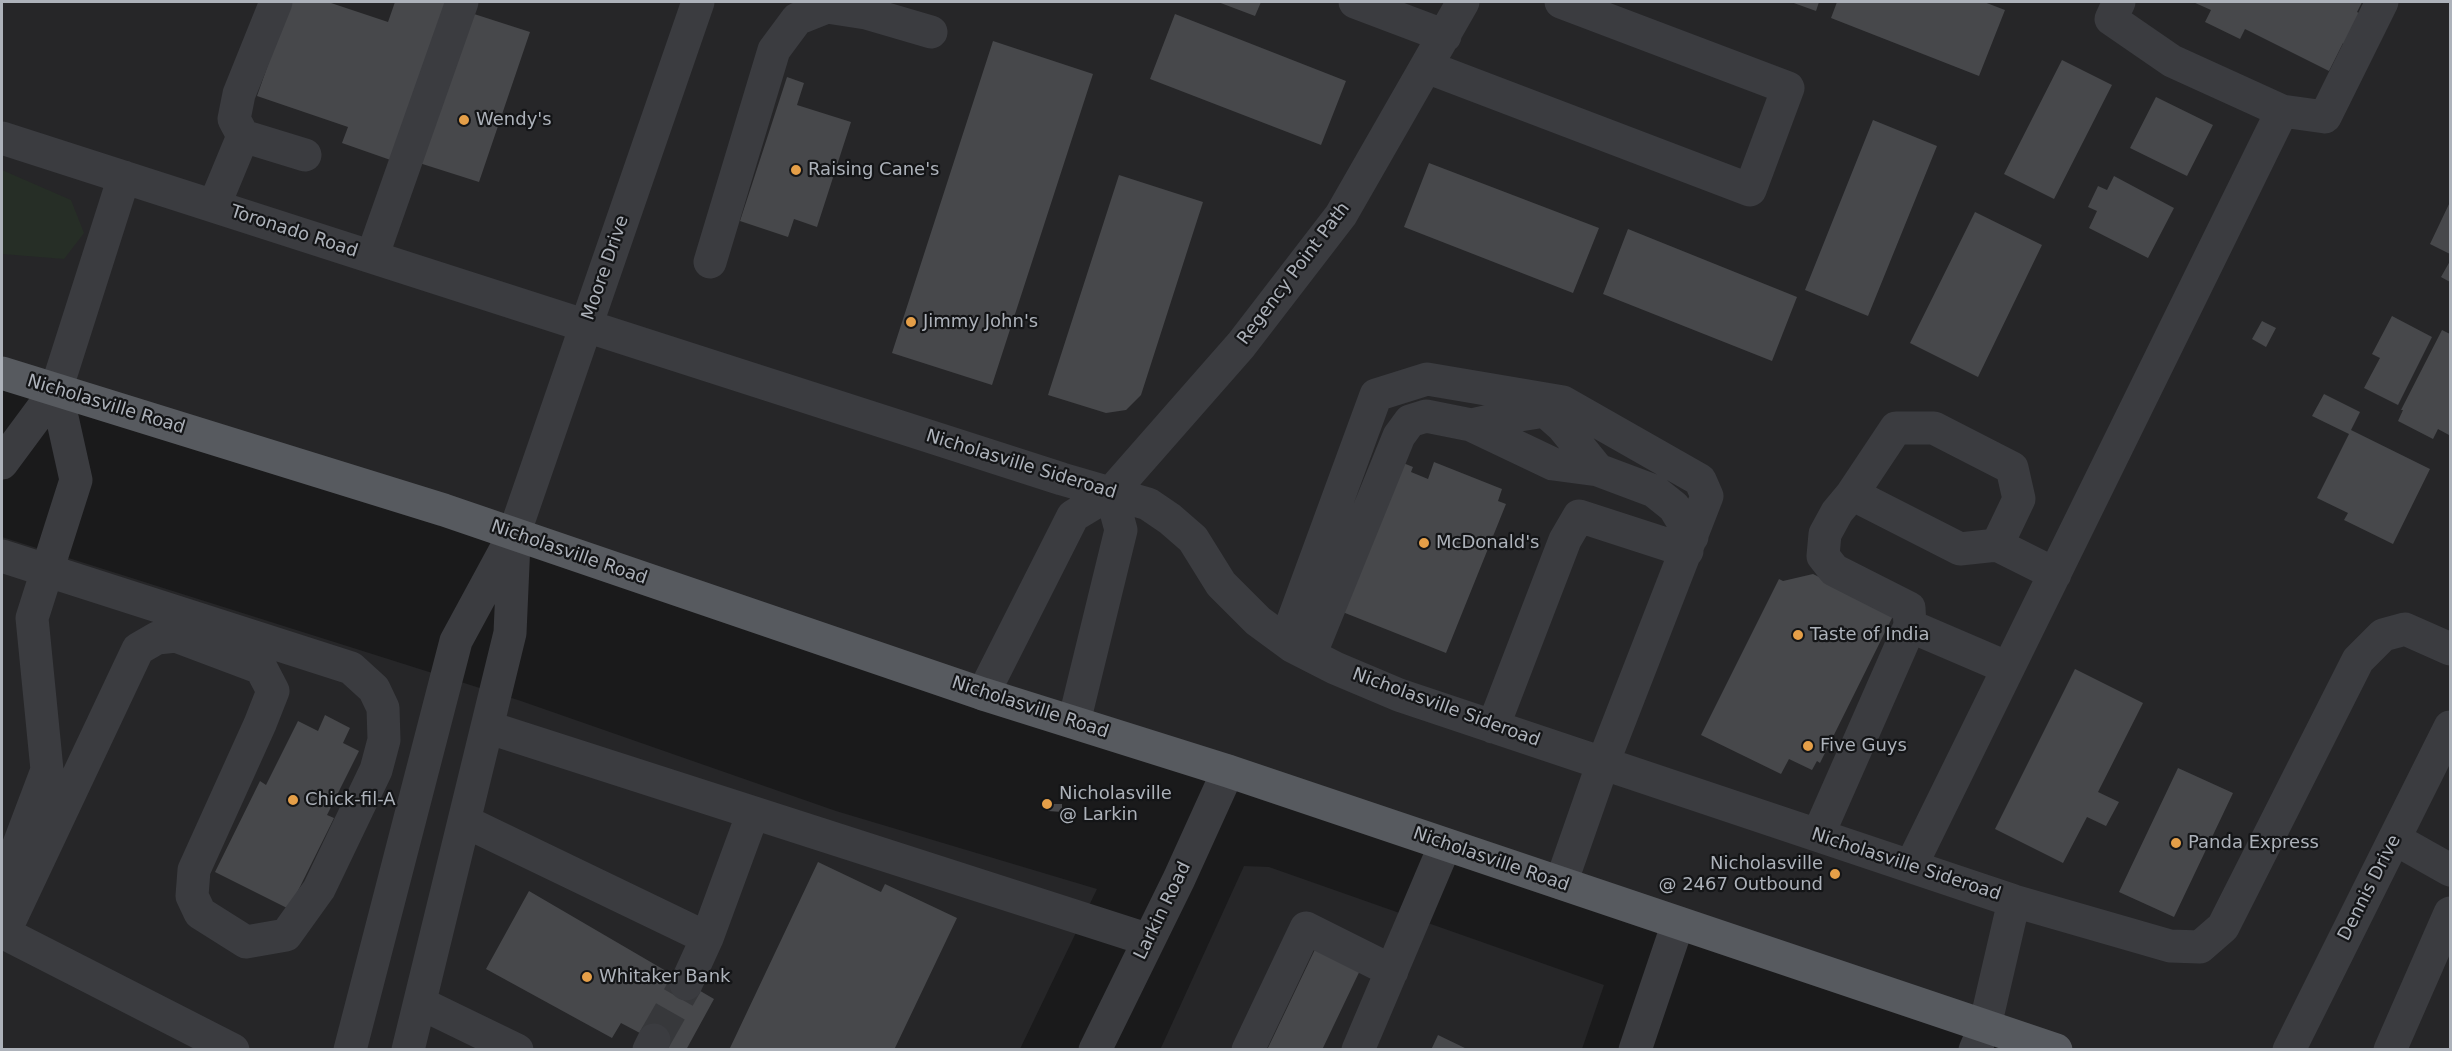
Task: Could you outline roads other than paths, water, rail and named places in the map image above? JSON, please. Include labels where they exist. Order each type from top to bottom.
[{"type":"main road","name":"Nicholasville Road","points":[[2,373],[514,534],[983,694],[1228,771],[1678,923],[1980,1038],[2056,1050]]},
{"type":"street","points":[[276,2],[239,94],[234,119],[243,136],[305,155]]},
{"type":"street","points":[[372,257],[462,2]]},
{"type":"street","name":"Moore Drive","points":[[514,534],[698,2]]},
{"type":"street","points":[[1355,2],[1445,36]]},
{"type":"street","name":"Regency Point Path","points":[[983,694],[1073,516],[1111,493],[1241,345],[1341,215],[1463,2]]},
{"type":"street","points":[[1427,67],[1750,190],[1788,88],[1561,2]]},
{"type":"street","points":[[2119,2],[2111,19],[2172,61],[2282,111],[2325,117],[2382,2]]},
{"type":"street","points":[[710,262],[774,50],[797,19],[828,8],[866,13],[931,32]]},
{"type":"street","points":[[1911,866],[2282,111]]},
{"type":"street","points":[[214,206],[243,136]]},
{"type":"street","name":"Toronado Road","points":[[2,138],[586,325]]},
{"type":"street","points":[[2,463],[56,390],[124,177]]},
{"type":"street","name":"Nicholasville Sideroad","points":[[586,325],[1051,476],[1148,504],[1193,539],[1221,584],[1258,621],[1298,648],[1399,695],[2014,901],[2170,946],[2200,947],[2223,927],[2358,660],[2383,635],[2405,629],[2451,649]]},
{"type":"street","points":[[1298,648],[1376,396],[1427,379],[1563,402],[1700,480],[1707,496],[1603,763],[1561,883]]},
{"type":"street","points":[[2,889],[47,770],[32,618],[76,480],[56,390]]},
{"type":"street","points":[[1471,425],[1545,411],[1563,427],[1598,470]]},
{"type":"street","points":[[1298,648],[1399,436],[1410,421],[1426,416],[1471,425],[1554,464],[1598,470],[1654,491],[1674,507],[1690,544]]},
{"type":"street","points":[[1818,835],[1910,626],[1909,608],[1834,570],[1823,556],[1825,534],[1837,512],[1852,494],[1896,428],[1934,428],[2012,468],[2019,499],[1997,545]]},
{"type":"street","points":[[1074,723],[1121,530],[1111,493]]},
{"type":"street","points":[[1852,494],[1960,549],[1997,545],[2055,574]]},
{"type":"street","points":[[1493,726],[1565,540],[1579,516],[1690,544]]},
{"type":"street","points":[[408,1050],[510,633],[514,534]]},
{"type":"street","points":[[350,1050],[456,641],[514,534]]},
{"type":"street","points":[[2,556],[351,668],[374,689],[383,708],[384,740],[376,770],[319,889],[286,935],[246,942],[200,913],[192,896],[194,870],[273,691],[261,668],[176,636],[157,638],[138,649],[3,933],[233,1050]]},
{"type":"street","points":[[1910,626],[2008,668]]},
{"type":"street","points":[[487,727],[1149,940]]},
{"type":"street","name":"Dennis Drive","points":[[2289,1050],[2451,727]]},
{"type":"street","name":"Larkin Road","points":[[1095,1050],[1228,771]]},
{"type":"street","points":[[686,984],[707,938],[753,813]]},
{"type":"street","points":[[464,821],[707,938]]},
{"type":"street","points":[[2395,839],[2451,870]]},
{"type":"street","points":[[1358,1050],[1445,845]]},
{"type":"street","points":[[1980,1038],[2014,901]]},
{"type":"street","points":[[2390,1050],[2451,913]]},
{"type":"street","points":[[1635,1050],[1678,923]]},
{"type":"street","points":[[1248,1050],[1306,928],[1392,971]]},
{"type":"street","points":[[420,1003],[517,1050]]},
{"type":"tunnel","points":[[654,1040],[686,984]]},
{"type":"place","name":"Wendy's","points":[[464,120]]},
{"type":"place","name":"Raising Cane's","points":[[796,170]]},
{"type":"place","name":"Jimmy John's","points":[[911,322]]},
{"type":"place","name":"McDonald's","points":[[1424,543]]},
{"type":"place","name":"Taste of India","points":[[1798,635]]},
{"type":"place","name":"Five Guys","points":[[1808,746]]},
{"type":"place","name":"Chick-fil-A","points":[[293,800]]},
{"type":"place","name":"Nicholasville @ Larkin","points":[[1047,804]]},
{"type":"place","name":"Panda Express","points":[[2176,843]]},
{"type":"place","name":"Nicholasville @ 2467 Outbound","points":[[1835,874]]},
{"type":"place","name":"Whitaker Bank","points":[[587,977]]}]
